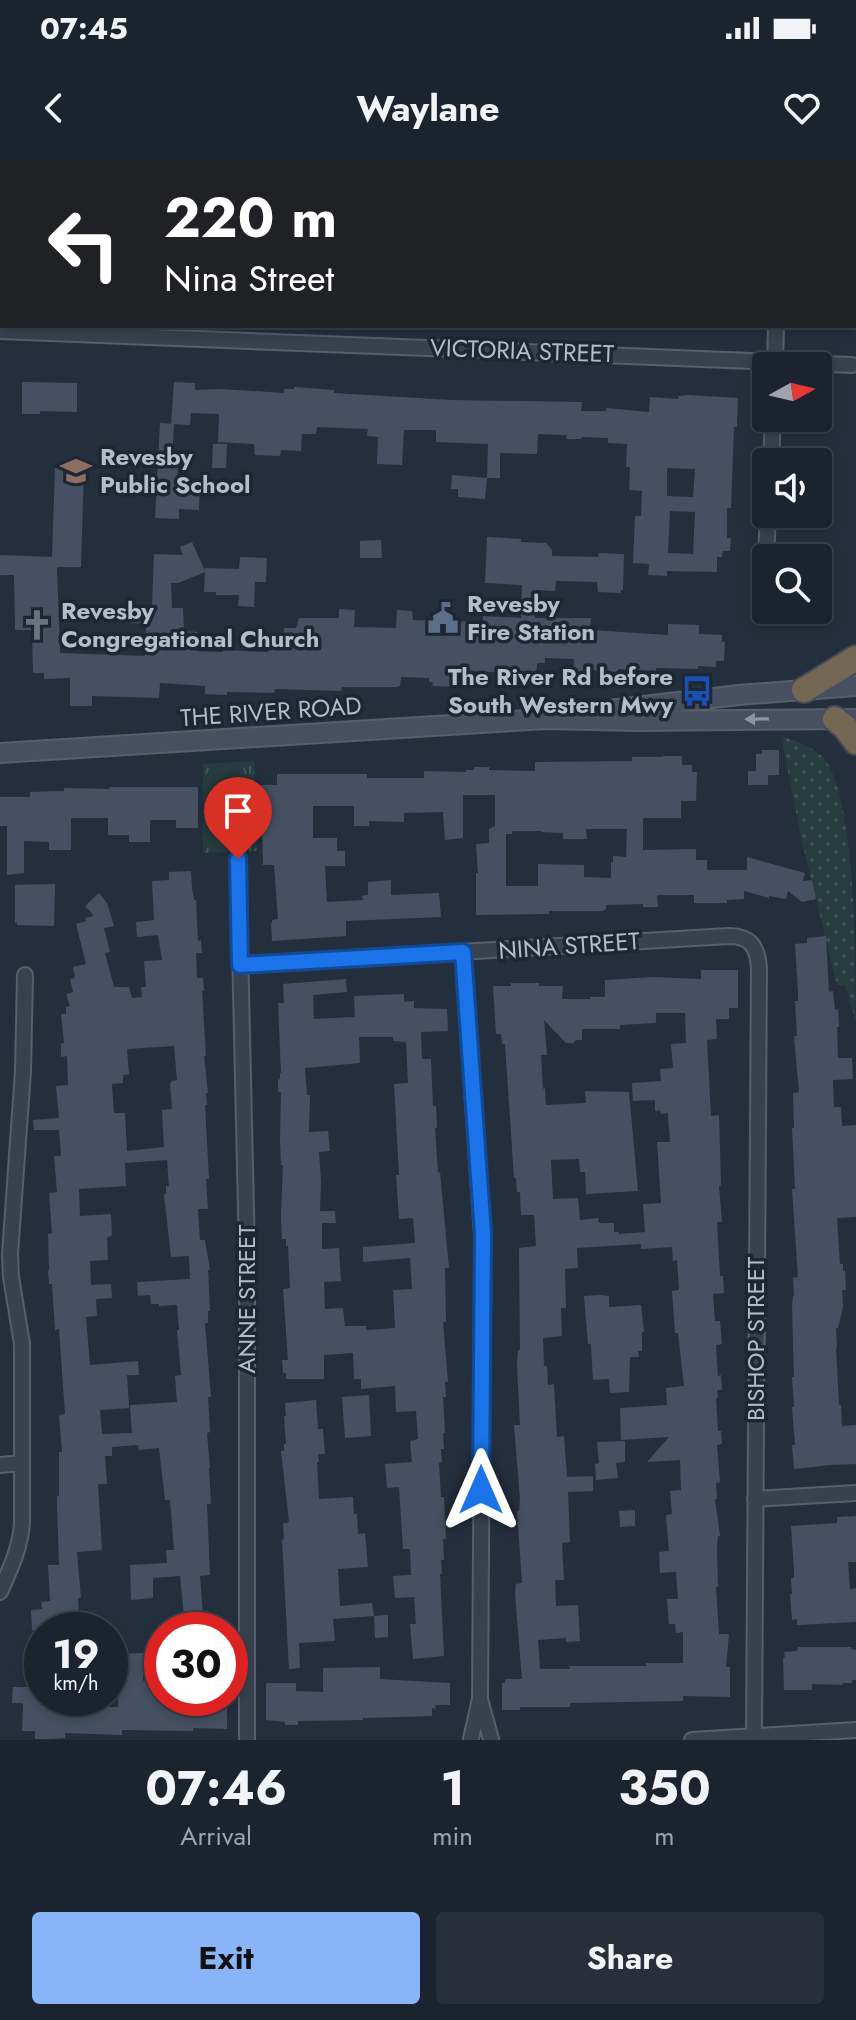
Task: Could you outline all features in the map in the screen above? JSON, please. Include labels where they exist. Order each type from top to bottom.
[{"type":"highway","points":[[804,690],[856,658]]},
{"type":"highway","points":[[845,719],[845,727],[856,742]]},
{"type":"main road","name":"THE RIVER ROAD","points":[[0,753],[545,719],[641,705],[856,686]]},
{"type":"main road","name":"THE RIVER ROAD","points":[[545,719],[845,719]]},
{"type":"street","points":[[775,352],[776,328]]},
{"type":"street","name":"VICTORIA STREET","points":[[0,331],[752,363]]},
{"type":"street","name":"VICTORIA STREET","points":[[832,365],[852,365]]},
{"type":"street","name":"ANNE STREET","points":[[238,859],[247,1267],[247,1740]]},
{"type":"street","name":"NINA STREET","points":[[240,965],[729,936],[746,938],[753,943]]},
{"type":"street","name":"BISHOP STREET","points":[[753,943],[759,967],[755,1499],[757,1737]]},
{"type":"street","points":[[463,952],[483,1250],[480,1699],[470,1739],[481,1736],[491,1740]]},
{"type":"street","points":[[0,1592],[21,1536],[22,1344],[10,1265],[23,1071],[25,975]]},
{"type":"street","points":[[0,1465],[22,1463]]},
{"type":"street","points":[[755,1499],[856,1493]]},
{"type":"street","points":[[480,1699],[491,1740]]},
{"type":"street","points":[[692,1740],[856,1730]]},
{"type":"green space","points":[[781,736],[815,750],[824,758],[835,779],[852,883],[856,1022],[845,985],[837,985],[801,837]]},
{"type":"green space","points":[[254,761],[257,851],[203,853],[203,764]]},
{"type":"building","points":[[22,382],[77,383],[77,412],[22,414]]},
{"type":"building","points":[[174,382],[195,383],[195,390],[284,393],[284,389],[294,387],[334,390],[334,393],[451,400],[582,402],[581,411],[606,411],[606,408],[649,412],[650,397],[678,399],[679,396],[688,395],[738,398],[731,508],[727,508],[730,551],[723,551],[722,557],[717,557],[717,572],[667,571],[667,576],[648,575],[649,564],[633,563],[635,516],[641,516],[642,491],[629,490],[627,444],[608,443],[608,438],[566,439],[567,435],[538,434],[537,454],[500,453],[500,478],[487,478],[488,444],[436,442],[436,430],[404,430],[402,465],[377,464],[378,437],[367,436],[368,429],[317,427],[316,434],[302,434],[301,451],[281,450],[280,456],[255,455],[254,444],[218,442],[219,414],[191,413],[190,425],[171,424]],"holes":[[[667,468],[695,469],[693,497],[667,496]],[[670,511],[695,512],[693,554],[668,553]]]},
{"type":"building","points":[[160,423],[174,424],[172,464],[178,464],[177,480],[200,480],[199,510],[179,509],[179,519],[155,518]]},
{"type":"building","points":[[213,444],[227,444],[226,468],[212,468]]},
{"type":"building","points":[[55,467],[84,468],[81,567],[57,567],[60,653],[145,656],[146,624],[130,623],[131,606],[152,606],[154,554],[183,555],[180,547],[192,542],[205,571],[205,568],[239,569],[240,557],[267,558],[266,582],[255,582],[254,607],[238,606],[239,595],[204,592],[205,572],[171,583],[172,608],[183,608],[184,631],[197,632],[196,651],[268,652],[268,642],[283,643],[284,628],[296,628],[299,618],[339,618],[339,609],[355,610],[354,627],[396,628],[397,610],[412,611],[413,620],[483,622],[483,616],[521,618],[522,585],[485,583],[487,537],[546,543],[552,550],[552,556],[624,554],[621,593],[598,592],[597,582],[556,581],[555,591],[536,590],[535,618],[591,618],[590,630],[668,635],[668,624],[699,625],[699,634],[722,635],[722,642],[725,642],[724,661],[716,661],[716,667],[698,666],[698,669],[589,670],[589,676],[573,676],[574,659],[545,658],[545,663],[537,663],[536,680],[518,679],[518,673],[471,671],[470,682],[455,682],[455,687],[432,686],[429,678],[401,677],[400,686],[396,687],[342,687],[341,691],[275,689],[274,693],[227,692],[227,695],[205,694],[205,686],[160,683],[159,698],[92,696],[92,706],[70,706],[70,678],[44,679],[44,673],[33,673],[32,630],[15,630],[14,575],[0,575],[0,555],[52,557]]},
{"type":"building","points":[[452,475],[487,478],[485,499],[458,497],[458,489],[451,489]]},
{"type":"building","points":[[381,540],[382,558],[360,558],[360,541]]},
{"type":"building","points":[[762,750],[779,750],[779,775],[768,775],[768,785],[748,785],[748,771],[756,771],[756,754],[762,754]]},
{"type":"building","points":[[682,756],[682,765],[692,765],[692,772],[697,772],[696,801],[681,801],[681,818],[643,818],[643,850],[696,849],[696,860],[707,860],[707,870],[747,870],[747,857],[805,873],[803,881],[812,880],[816,899],[802,902],[788,891],[786,899],[744,891],[744,899],[727,900],[727,903],[694,903],[694,895],[657,895],[658,907],[643,907],[643,904],[606,905],[602,911],[476,915],[476,844],[489,843],[489,829],[495,826],[495,795],[463,795],[463,838],[445,840],[443,812],[404,813],[404,822],[369,821],[369,826],[354,826],[354,806],[313,806],[313,838],[337,838],[337,851],[345,851],[345,866],[325,866],[327,902],[363,900],[362,896],[368,895],[368,882],[391,880],[391,895],[439,893],[441,917],[346,921],[346,936],[272,941],[271,923],[278,919],[274,865],[263,865],[261,785],[277,785],[277,774],[367,774],[367,778],[424,778],[424,771],[466,772],[474,770],[474,767],[489,767],[489,770],[535,771],[535,762],[632,761],[632,757]],"holes":[[[586,829],[627,829],[626,857],[613,856],[611,878],[584,877],[584,865],[538,864],[538,886],[506,886],[506,834],[512,834],[512,831],[563,833],[563,839],[587,839]]]},
{"type":"building","points":[[198,787],[198,828],[176,828],[176,820],[150,820],[150,842],[129,842],[129,835],[108,835],[108,818],[71,818],[71,850],[49,850],[49,842],[24,841],[24,873],[7,875],[7,826],[0,826],[0,797],[30,797],[30,792],[64,791],[64,788]]},
{"type":"building","points":[[191,871],[202,953],[196,953],[197,978],[203,978],[204,991],[209,1179],[206,1179],[208,1209],[198,1209],[200,1240],[205,1240],[210,1270],[210,1311],[208,1323],[205,1323],[211,1397],[208,1397],[210,1432],[207,1433],[211,1504],[207,1504],[210,1575],[200,1576],[203,1612],[184,1612],[180,1576],[153,1578],[153,1598],[131,1600],[130,1565],[167,1563],[166,1550],[174,1550],[170,1500],[165,1500],[159,1448],[139,1450],[138,1445],[112,1447],[112,1456],[105,1456],[107,1484],[98,1484],[102,1550],[77,1552],[81,1598],[78,1598],[79,1612],[31,1612],[42,1609],[41,1602],[50,1601],[48,1565],[59,1565],[57,1496],[59,1452],[62,1452],[59,1415],[65,1414],[59,1329],[55,1330],[52,1284],[49,1284],[48,1271],[48,1234],[52,1233],[49,1193],[57,1192],[54,1156],[61,1156],[59,1130],[34,1130],[33,1120],[59,1118],[56,1086],[68,1085],[67,1056],[61,1057],[61,1044],[64,1043],[61,1014],[66,1014],[66,1007],[70,1006],[66,994],[73,992],[70,979],[75,978],[73,967],[86,964],[76,924],[94,916],[85,906],[99,893],[107,903],[114,926],[104,928],[110,952],[105,953],[114,987],[129,987],[132,998],[142,997],[141,987],[146,987],[144,961],[162,960],[158,935],[137,937],[136,922],[154,920],[152,881],[169,880],[169,872]],"holes":[[[174,1046],[177,1080],[170,1084],[172,1109],[162,1110],[164,1147],[127,1151],[125,1113],[114,1113],[112,1084],[123,1083],[123,1075],[129,1074],[127,1049]],[[167,1160],[169,1186],[166,1186],[164,1194],[171,1257],[189,1256],[190,1279],[137,1282],[138,1296],[150,1295],[151,1304],[177,1305],[181,1375],[175,1376],[177,1402],[130,1405],[132,1433],[102,1434],[100,1410],[129,1408],[127,1375],[139,1375],[138,1361],[90,1365],[86,1317],[97,1316],[96,1299],[112,1298],[111,1284],[91,1285],[90,1261],[108,1260],[107,1238],[112,1235],[111,1214],[80,1216],[79,1189],[126,1186],[125,1163]]]},
{"type":"building","points":[[55,884],[54,926],[17,925],[15,885]]},
{"type":"building","points":[[826,936],[829,992],[833,991],[835,1010],[838,1009],[838,1058],[852,1058],[853,1079],[833,1080],[834,1107],[841,1107],[842,1126],[856,1125],[856,1217],[837,1218],[840,1264],[843,1264],[845,1271],[846,1290],[842,1290],[843,1307],[836,1328],[836,1348],[842,1426],[856,1425],[856,1464],[794,1469],[792,1307],[793,1278],[798,1277],[792,1189],[795,1189],[792,1128],[793,1093],[799,1092],[794,1036],[797,1036],[795,1001],[798,1001],[795,944],[807,943],[807,938]]},
{"type":"building","points":[[701,970],[738,970],[738,1008],[729,1008],[729,1019],[716,1019],[717,1039],[707,1040],[711,1116],[719,1115],[722,1222],[717,1222],[724,1293],[713,1294],[715,1321],[720,1321],[722,1344],[716,1345],[722,1390],[717,1390],[716,1398],[722,1444],[717,1445],[720,1482],[716,1483],[715,1499],[720,1536],[716,1587],[719,1634],[729,1634],[726,1667],[730,1667],[730,1697],[683,1696],[683,1701],[570,1703],[570,1707],[502,1710],[502,1683],[505,1679],[522,1679],[515,1594],[516,1584],[522,1583],[514,1425],[520,1425],[517,1366],[520,1350],[519,1248],[536,1246],[534,1215],[521,1215],[520,1192],[517,1192],[514,1178],[505,1044],[502,1044],[501,1034],[496,1034],[493,986],[539,983],[539,986],[563,986],[562,999],[590,999],[605,997],[605,980],[653,977],[701,979]],"holes":[[[656,1013],[685,1013],[686,1043],[671,1044],[673,1068],[660,1069],[661,1081],[632,1083],[633,1101],[655,1100],[655,1111],[668,1113],[670,1142],[657,1142],[661,1203],[643,1204],[645,1232],[619,1234],[614,1232],[614,1223],[599,1223],[598,1218],[580,1220],[578,1198],[553,1199],[551,1160],[579,1159],[580,1172],[585,1172],[586,1194],[638,1191],[629,1092],[585,1091],[586,1103],[546,1105],[541,1055],[547,1055],[544,1020],[566,1043],[573,1043],[582,1040],[582,1029],[620,1029],[620,1025],[656,1023]],[[641,1244],[641,1249],[672,1247],[673,1261],[677,1260],[679,1290],[672,1291],[684,1386],[666,1388],[667,1405],[620,1408],[621,1440],[669,1437],[647,1462],[680,1460],[681,1490],[670,1491],[672,1514],[666,1515],[669,1551],[659,1552],[660,1573],[676,1572],[678,1599],[667,1599],[669,1624],[675,1624],[676,1633],[683,1632],[683,1663],[540,1669],[538,1640],[566,1638],[566,1642],[580,1641],[578,1605],[556,1606],[555,1580],[564,1580],[562,1543],[570,1542],[568,1492],[593,1491],[593,1476],[567,1477],[564,1436],[557,1437],[554,1384],[548,1385],[543,1338],[562,1336],[561,1308],[566,1308],[565,1269],[578,1268],[577,1248]]]},
{"type":"building","points":[[346,979],[347,992],[313,995],[314,1019],[355,1017],[354,996],[404,994],[404,1002],[414,1001],[414,1008],[447,1009],[448,1031],[421,1032],[422,1059],[431,1059],[438,1173],[449,1268],[445,1268],[446,1322],[443,1322],[448,1382],[445,1382],[446,1397],[443,1397],[444,1449],[441,1449],[442,1462],[439,1463],[446,1539],[443,1539],[444,1560],[441,1560],[440,1574],[444,1656],[413,1659],[410,1624],[416,1624],[414,1597],[395,1598],[393,1576],[411,1575],[410,1549],[403,1549],[399,1487],[387,1488],[385,1464],[412,1462],[410,1441],[418,1439],[416,1411],[396,1412],[395,1386],[361,1389],[361,1379],[354,1379],[353,1353],[324,1355],[324,1379],[286,1379],[286,1373],[283,1373],[282,1360],[288,1360],[283,1289],[290,1288],[288,1246],[286,1239],[282,1239],[283,1165],[281,1092],[278,1092],[281,1073],[278,1003],[284,1003],[283,984]],"holes":[[[359,1037],[393,1037],[393,1041],[406,1042],[408,1083],[394,1084],[399,1219],[413,1218],[415,1243],[363,1247],[363,1262],[410,1258],[412,1289],[393,1290],[395,1328],[367,1330],[366,1326],[345,1326],[343,1308],[325,1309],[324,1282],[341,1281],[339,1248],[322,1249],[322,1223],[336,1223],[335,1211],[320,1211],[319,1152],[330,1151],[328,1131],[309,1132],[310,1095],[307,1095],[305,1068],[360,1063]]]},
{"type":"building","points":[[584,1296],[609,1296],[609,1307],[641,1305],[644,1332],[642,1351],[638,1351],[639,1357],[630,1357],[629,1392],[610,1393],[609,1379],[593,1380]]},
{"type":"building","points":[[369,1395],[371,1436],[345,1438],[342,1397]]},
{"type":"building","points":[[316,1400],[318,1429],[323,1429],[325,1454],[318,1454],[319,1499],[353,1497],[358,1534],[365,1533],[368,1567],[338,1569],[340,1606],[372,1603],[374,1616],[333,1619],[335,1641],[299,1643],[300,1668],[289,1669],[282,1540],[283,1523],[289,1521],[281,1451],[284,1451],[286,1444],[285,1403]]},
{"type":"building","points":[[625,1441],[625,1462],[616,1463],[618,1478],[596,1480],[595,1464],[599,1463],[597,1442]]},
{"type":"building","points":[[635,1510],[635,1526],[620,1527],[619,1511]]},
{"type":"building","points":[[856,1516],[856,1562],[848,1562],[850,1589],[856,1588],[856,1622],[797,1625],[797,1619],[792,1620],[790,1594],[791,1578],[794,1578],[791,1526],[837,1523],[837,1517]]},
{"type":"building","points":[[388,1615],[388,1637],[375,1638],[374,1616]]},
{"type":"building","points":[[798,1647],[851,1647],[856,1650],[856,1680],[843,1685],[812,1684],[812,1690],[784,1690],[784,1652],[797,1651]]},
{"type":"building","points":[[143,1653],[144,1716],[227,1716],[227,1729],[122,1730],[122,1735],[65,1733],[65,1738],[49,1739],[35,1739],[35,1731],[22,1731],[23,1703],[12,1703],[13,1687],[24,1687],[24,1716],[128,1716],[128,1654]]},
{"type":"building","points":[[380,1667],[380,1679],[450,1683],[450,1705],[435,1705],[432,1716],[298,1721],[298,1725],[266,1720],[266,1683],[296,1683],[296,1691],[323,1692],[323,1668]]},
{"type":"place","name":"Revesby Public School","points":[[76,471]]},
{"type":"place","name":"Revesby Fire Station","points":[[443,618]]},
{"type":"place","name":"Revesby Congregational Church","points":[[37,625]]},
{"type":"place","name":"The River Rd before South Western Mwy","points":[[697,691]]},
{"type":"route","points":[[238,859],[240,965],[463,952],[483,1233],[481,1490]]}]
